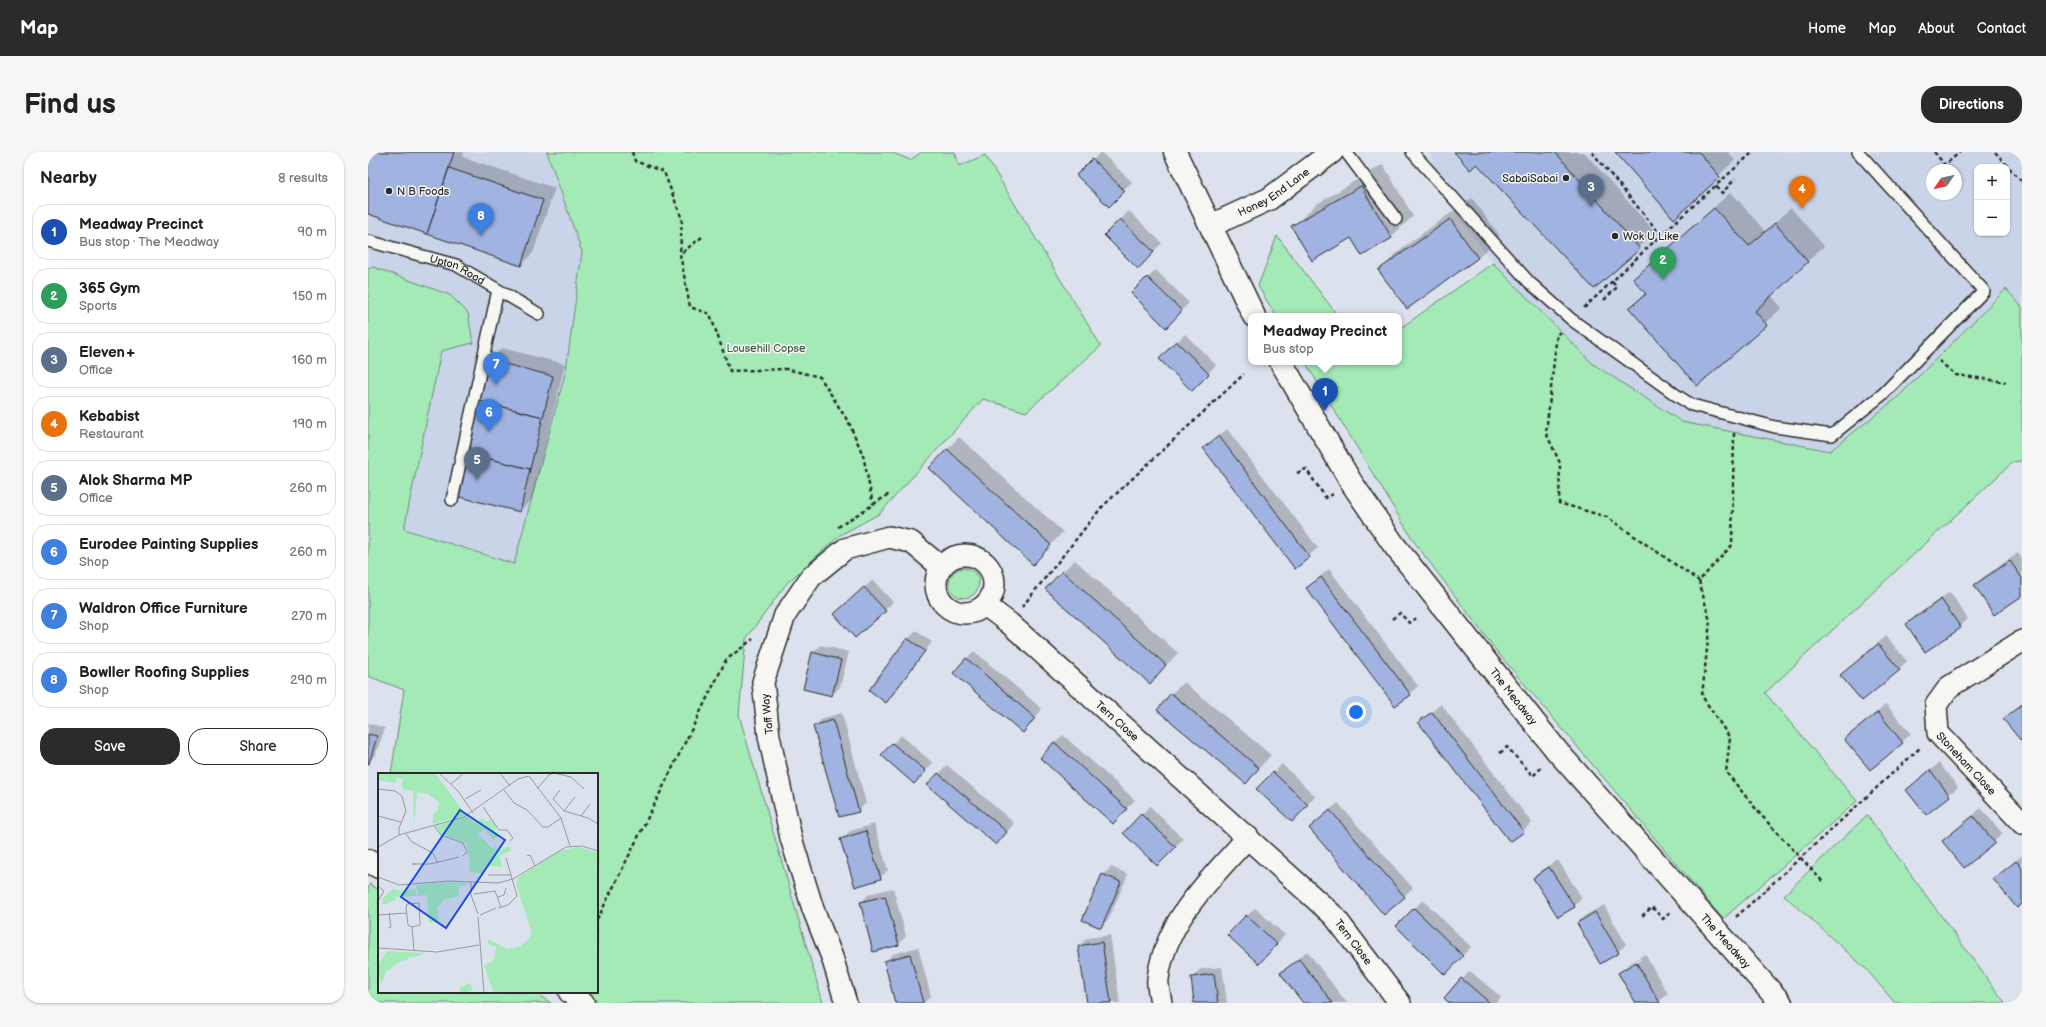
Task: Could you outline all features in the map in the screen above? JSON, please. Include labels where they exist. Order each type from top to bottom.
[{"type":"street","points":[[1175,152],[1212,225],[1253,313]]},
{"type":"street","name":"Honey End Lane","points":[[1212,225],[1269,199],[1332,152]]},
{"type":"street","name":"The Meadway","points":[[1283,365],[1351,482],[1394,545],[1557,751],[1782,1003]]},
{"type":"street","name":"Taff Way","points":[[846,1003],[832,957],[813,909],[792,838],[769,736],[764,682],[785,615],[811,577],[845,549],[890,537],[911,542],[941,567]]},
{"type":"street","points":[[966,555],[976,557],[984,562],[994,579],[994,588],[985,605],[977,611],[968,613],[959,613],[946,607],[937,595],[935,586],[936,576],[941,567],[948,560],[957,556],[966,555]]},
{"type":"street","name":"Tern Close","points":[[985,605],[1009,623],[1334,916],[1400,1003]]},
{"type":"street","name":"Stoneham Close","points":[[2022,641],[1949,687],[1936,705],[1938,732],[2022,823]]},
{"type":"street","points":[[1161,1003],[1158,980],[1167,943],[1184,910],[1248,837]]},
{"type":"street","points":[[368,861],[378,866]]},
{"type":"street","points":[[571,993],[583,1003]]},
{"type":"lane","points":[[1346,152],[1396,219]]},
{"type":"lane","points":[[1412,152],[1529,282],[1573,321],[1629,362],[1692,405],[1774,427],[1832,435],[1883,394],[1984,291],[1858,152]]},
{"type":"lane","name":"Upton Road","points":[[368,241],[456,266],[539,314]]},
{"type":"lane","points":[[452,500],[498,290]]},
{"type":"path","points":[[632,152],[635,161],[664,172],[682,219],[680,254],[690,307],[710,314],[730,371],[786,369],[820,377],[849,423],[863,455],[873,504]]},
{"type":"path","points":[[1592,152],[1661,235]]},
{"type":"path","points":[[1753,152],[1661,235],[1573,321],[1557,334],[1546,433],[1560,463],[1559,503],[1607,517],[1699,581],[1710,621],[1702,696],[1730,738],[1726,772],[1761,815],[1823,882]]},
{"type":"path","points":[[1934,152],[1945,165],[1960,152]]},
{"type":"path","points":[[1995,152],[2022,182]]},
{"type":"path","points":[[1716,186],[1722,193],[1735,179]]},
{"type":"path","points":[[680,254],[702,238]]},
{"type":"path","points":[[1604,300],[1617,286],[1612,282]]},
{"type":"path","points":[[1926,350],[1956,375],[2006,382]]},
{"type":"path","points":[[1009,623],[1101,508],[1244,374]]},
{"type":"path","points":[[1699,581],[1732,545],[1735,417]]},
{"type":"path","points":[[1297,473],[1306,468],[1326,498],[1351,482]]},
{"type":"path","points":[[1392,619],[1400,613],[1410,623],[1418,616]]},
{"type":"path","points":[[598,918],[726,660],[755,638]]},
{"type":"path","points":[[1716,928],[1736,917],[1802,859],[1938,732]]},
{"type":"path","points":[[1500,753],[1507,747],[1533,776],[1557,751]]},
{"type":"path","points":[[1642,916],[1652,907],[1663,919],[1672,910],[1677,916]]},
{"type":"shaded area","points":[[368,152],[547,152],[582,252],[566,370],[515,564],[404,529],[441,351],[472,343],[373,267],[368,269]]},
{"type":"shaded area","points":[[1430,152],[2022,152],[2022,307],[2006,290],[1898,397],[1830,451],[1682,422],[1593,364],[1493,263],[1438,190]]},
{"type":"green space","name":"Lousehill Copse","points":[[547,152],[891,152],[910,160],[922,152],[955,152],[959,166],[985,155],[1101,346],[1026,412],[983,399],[879,514],[840,535],[786,584],[746,639],[739,715],[823,1003],[599,1003],[586,993],[598,993],[598,773],[391,773],[404,690],[368,676],[368,269],[373,267],[450,295],[468,313],[473,343],[441,351],[404,529],[514,564],[566,370],[582,252]]},
{"type":"green space","points":[[1277,236],[1336,313],[1274,313],[1258,286]]},
{"type":"green space","points":[[1493,263],[1593,364],[1682,422],[1830,451],[1898,397],[2006,289],[2022,307],[2022,461],[2013,462],[1765,693],[1857,801],[1723,919],[1498,653],[1415,543],[1307,365],[1402,365],[1402,327]]},
{"type":"green space","points":[[964,568],[975,572],[979,583],[975,594],[964,598],[953,594],[949,583],[953,572]]},
{"type":"green space","points":[[1867,815],[2005,1003],[1895,1003],[1866,969],[1784,895]]},
{"type":"green space","points":[[370,884],[378,889],[378,993],[536,993],[551,1003],[368,1003],[368,889]]},
{"type":"building","points":[[368,152],[454,152],[427,234],[368,214]]},
{"type":"building","points":[[1454,152],[1555,152],[1640,249],[1594,289],[1477,164],[1470,170]]},
{"type":"building","points":[[1615,152],[1699,152],[1720,177],[1674,219]]},
{"type":"building","points":[[1092,159],[1125,191],[1109,207],[1076,175]]},
{"type":"building","points":[[449,168],[543,200],[521,266],[427,234]]},
{"type":"building","points":[[1361,186],[1392,238],[1362,256],[1351,238],[1312,261],[1291,226]]},
{"type":"building","points":[[1714,208],[1749,246],[1775,223],[1808,262],[1755,311],[1767,325],[1697,386],[1629,308],[1646,294],[1633,279]]},
{"type":"building","points":[[1120,219],[1154,252],[1138,269],[1104,235]]},
{"type":"building","points":[[1450,219],[1478,258],[1407,309],[1378,270]]},
{"type":"building","points":[[1147,277],[1182,311],[1166,328],[1131,293]]},
{"type":"building","points":[[1176,341],[1209,374],[1192,391],[1159,359]]},
{"type":"building","points":[[489,360],[553,376],[543,417],[479,401]]},
{"type":"building","points":[[479,401],[543,417],[530,469],[466,453]]},
{"type":"building","points":[[1219,436],[1310,557],[1295,569],[1203,448]]},
{"type":"building","points":[[947,449],[1051,545],[1033,565],[929,468]]},
{"type":"building","points":[[466,453],[530,469],[520,512],[456,496]]},
{"type":"building","points":[[2010,561],[2022,578],[2022,596],[1994,615],[1974,585]]},
{"type":"building","points":[[1062,571],[1166,665],[1150,684],[1045,589]]},
{"type":"building","points":[[1321,577],[1411,695],[1395,706],[1306,588]]},
{"type":"building","points":[[864,587],[886,611],[855,638],[834,614]]},
{"type":"building","points":[[1941,599],[1961,628],[1925,652],[1906,624]]},
{"type":"building","points":[[907,638],[925,651],[886,703],[869,690]]},
{"type":"building","points":[[1878,644],[1900,670],[1862,701],[1840,675]]},
{"type":"building","points":[[812,652],[841,660],[832,696],[803,689]]},
{"type":"building","points":[[966,658],[1035,718],[1023,733],[953,673]]},
{"type":"building","points":[[1171,693],[1259,768],[1246,784],[1157,710]]},
{"type":"building","points":[[2022,704],[2022,742],[2003,719]]},
{"type":"building","points":[[1432,712],[1524,832],[1510,842],[1418,722]]},
{"type":"building","points":[[1878,712],[1903,743],[1870,770],[1844,739]]},
{"type":"building","points":[[833,720],[859,812],[839,817],[813,726]]},
{"type":"building","points":[[368,734],[377,736],[369,764],[368,764]]},
{"type":"building","points":[[1054,742],[1127,809],[1113,824],[1040,758]]},
{"type":"building","points":[[892,743],[926,771],[914,784],[881,755]]},
{"type":"building","points":[[1930,770],[1950,796],[1926,815],[1906,790]]},
{"type":"building","points":[[1273,772],[1308,805],[1292,822],[1256,789]]},
{"type":"building","points":[[938,773],[1007,832],[996,845],[927,785]]},
{"type":"building","points":[[1330,810],[1405,897],[1384,915],[1309,828]]},
{"type":"building","points":[[1141,814],[1176,847],[1157,866],[1123,833]]},
{"type":"building","points":[[1973,816],[1995,843],[1964,868],[1942,841]]},
{"type":"building","points":[[866,831],[881,879],[855,887],[840,839]]},
{"type":"building","points":[[2016,861],[2022,868],[2022,904],[2017,908],[1993,879]]},
{"type":"building","points":[[1549,867],[1575,907],[1558,917],[1533,878]]},
{"type":"building","points":[[1102,874],[1121,882],[1101,928],[1082,920]]},
{"type":"building","points":[[885,896],[899,945],[873,952],[860,902]]},
{"type":"building","points":[[1414,908],[1463,956],[1445,975],[1396,926]]},
{"type":"building","points":[[1595,912],[1619,953],[1600,964],[1577,923]]},
{"type":"building","points":[[1246,915],[1277,944],[1259,964],[1227,935]]},
{"type":"building","points":[[1102,942],[1111,1003],[1087,1003],[1078,946]]},
{"type":"building","points":[[910,954],[923,1003],[895,1003],[884,961]]},
{"type":"building","points":[[1299,959],[1333,1003],[1303,1003],[1280,973]]},
{"type":"building","points":[[1636,962],[1660,1003],[1636,1003],[1618,973]]},
{"type":"building","points":[[1214,974],[1218,1003],[1194,1003],[1191,977]]},
{"type":"building","points":[[1461,978],[1490,1003],[1449,1003],[1444,998]]},
{"type":"place","name":"SabaiSabai","points":[[1566,178]]},
{"type":"place","name":"N B Foods","points":[[389,191]]},
{"type":"place","name":"Eleven+","points":[[1591,207]]},
{"type":"place","name":"Kebabist","points":[[1802,209]]},
{"type":"place","name":"Bowller Roofing Supplies","points":[[481,236]]},
{"type":"place","name":"Wok U Like","points":[[1615,236]]},
{"type":"place","name":"365 Gym","points":[[1663,280]]},
{"type":"place","name":"Waldron Office Furniture","points":[[496,385]]},
{"type":"place","name":"Meadway Precinct","points":[[1325,411]]},
{"type":"place","name":"Eurodee Painting Supplies","points":[[489,432]]},
{"type":"place","name":"Alok Sharma MP","points":[[477,480]]}]
